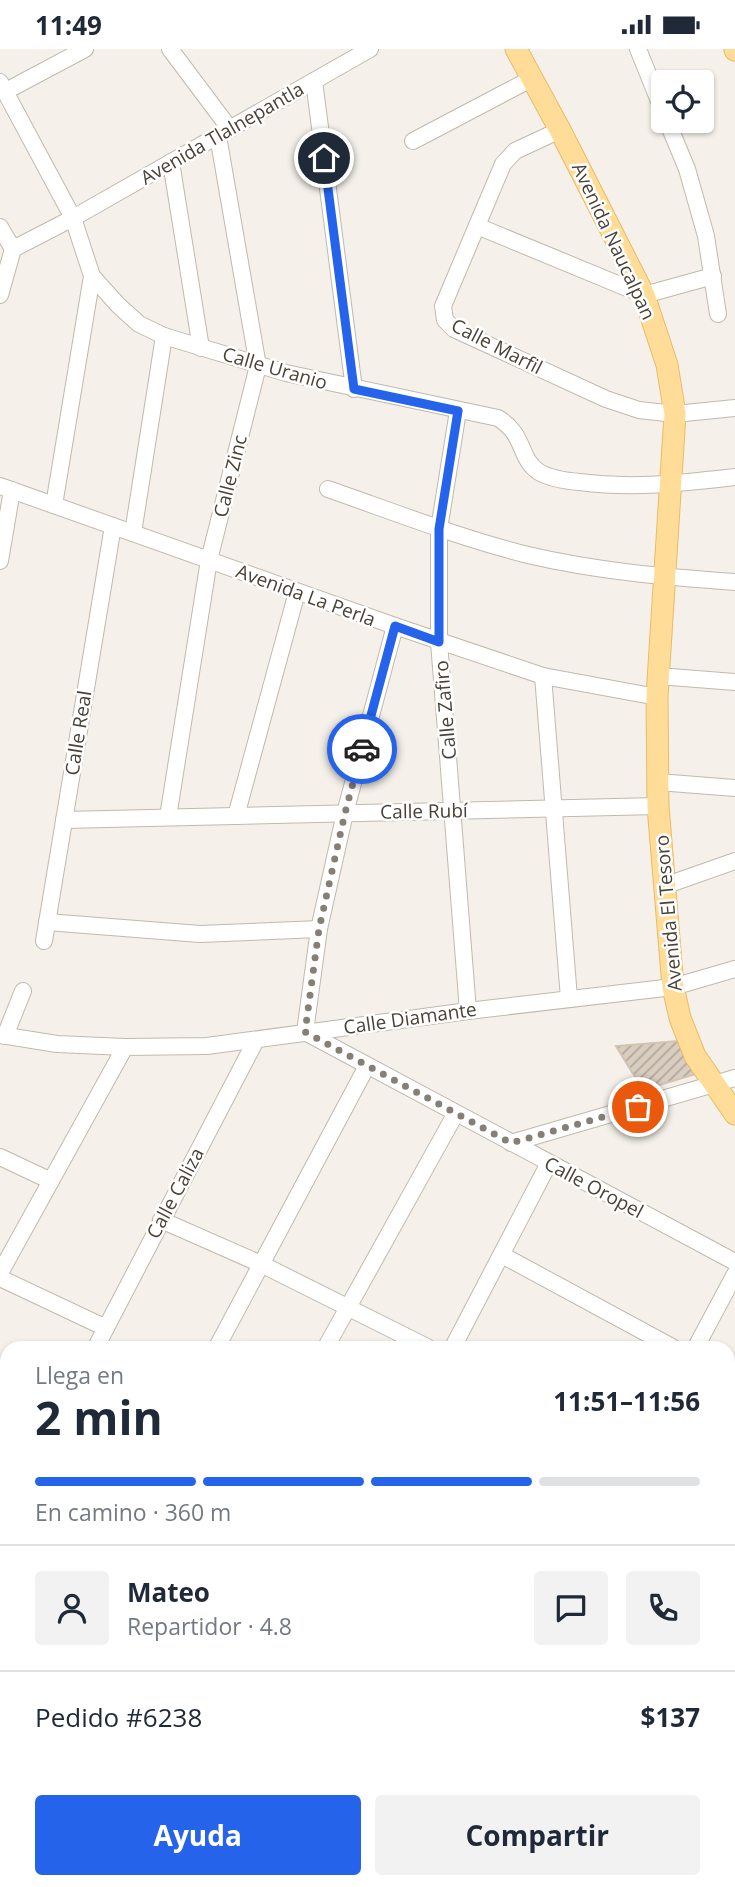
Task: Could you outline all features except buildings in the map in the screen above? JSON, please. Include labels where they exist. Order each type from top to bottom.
[{"type":"main road","name":"Avenida Naucalpan","points":[[516,49],[644,295],[667,365],[675,414],[658,686]]},
{"type":"main road","name":"Avenida El Tesoro","points":[[658,686],[658,806],[673,987],[680,1018],[695,1056],[735,1114]]},
{"type":"street","points":[[54,505],[92,277],[73,218],[3,86],[85,49]]},
{"type":"street","points":[[170,49],[224,132]]},
{"type":"street","name":"Avenida Tlalnepantla","points":[[73,218],[370,49]]},
{"type":"street","points":[[638,49],[651,81]]},
{"type":"street","points":[[413,141],[531,79]]},
{"type":"street","points":[[314,81],[354,389]]},
{"type":"street","name":"Calle Marfil","points":[[560,130],[515,151],[503,165],[443,306],[445,320],[454,329],[606,399],[639,410],[675,414],[735,408]]},
{"type":"street","name":"Calle Zinc","points":[[168,817],[209,560],[258,366],[224,132]]},
{"type":"street","points":[[671,133],[706,236],[718,314]]},
{"type":"street","name":"Calle Uranio","points":[[171,162],[201,348]]},
{"type":"street","points":[[13,249],[73,218]]},
{"type":"street","points":[[477,226],[644,295],[713,276]]},
{"type":"street","points":[[0,227],[13,249],[0,295]]},
{"type":"street","name":"Calle Uranio","points":[[92,277],[139,324],[164,336],[258,366],[354,389],[498,418],[509,425],[518,436],[526,458],[539,472],[561,480],[616,487],[672,485],[735,477]]},
{"type":"street","points":[[133,533],[164,336]]},
{"type":"street","name":"Calle Zafiro","points":[[458,411],[439,529],[439,642],[468,1011]]},
{"type":"street","points":[[0,561],[6,488]]},
{"type":"street","name":"Avenida La Perla","points":[[6,488],[439,642],[543,675],[658,686],[735,682]]},
{"type":"street","points":[[328,489],[439,529],[537,557],[582,566],[735,582]]},
{"type":"street","name":"Calle Real","points":[[44,941],[113,526]]},
{"type":"street","points":[[236,816],[297,591]]},
{"type":"street","points":[[305,1032],[319,929],[345,813],[395,626]]},
{"type":"street","points":[[543,675],[569,998]]},
{"type":"street","points":[[658,782],[735,788]]},
{"type":"street","name":"Calle Rubí","points":[[64,820],[658,806]]},
{"type":"street","points":[[664,886],[735,861]]},
{"type":"street","points":[[47,922],[200,934],[319,929]]},
{"type":"street","name":"Calle Diamante","points":[[3,1036],[57,1044],[207,1046],[569,998],[673,987],[735,969]]},
{"type":"street","points":[[3,1036],[23,991]]},
{"type":"street","name":"Calle Oropel","points":[[305,1032],[735,1262]]},
{"type":"street","name":"Calle Caliza","points":[[99,1341],[256,1040]]},
{"type":"street","points":[[106,1328],[0,1275],[125,1047]]},
{"type":"street","points":[[220,1341],[367,1066]]},
{"type":"street","points":[[511,1143],[735,1078]]},
{"type":"street","points":[[329,1341],[456,1113]]},
{"type":"street","points":[[0,1157],[51,1181]]},
{"type":"street","points":[[456,1341],[549,1163]]},
{"type":"street","points":[[161,1220],[261,1265],[415,1341]]},
{"type":"street","points":[[502,1255],[660,1341]]},
{"type":"street","points":[[699,1341],[735,1274]]},
{"type":"street","points":[[725,1290],[735,1304]]},
{"type":"way so far","points":[[362,749],[319,929],[305,1032],[511,1143],[638,1107]]},
{"type":"route","points":[[324,158],[354,389],[458,411],[439,529],[439,642],[395,626],[362,749]]}]
